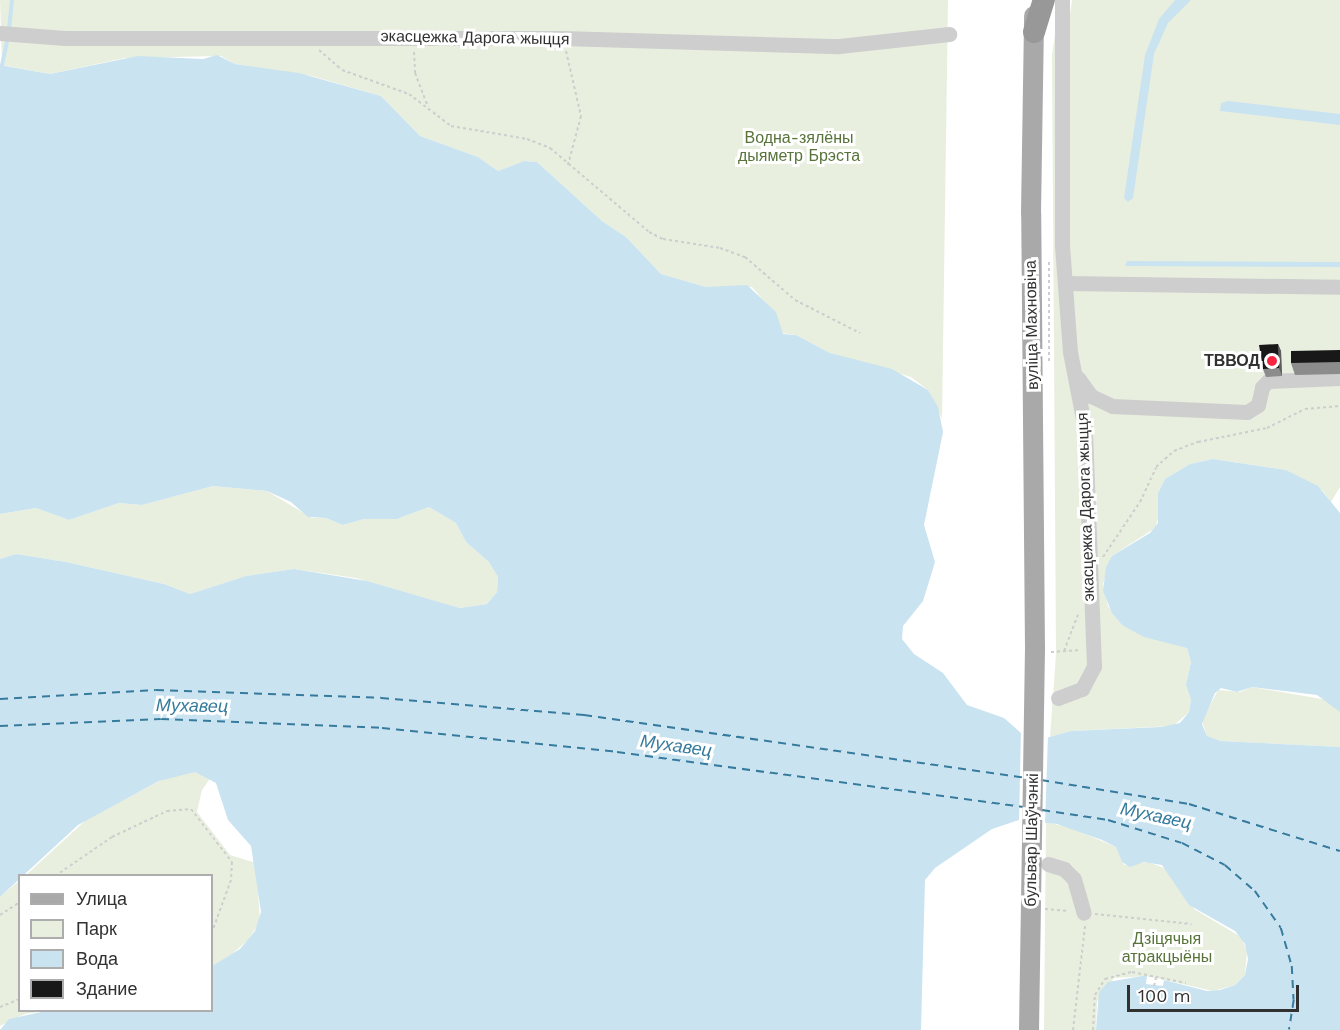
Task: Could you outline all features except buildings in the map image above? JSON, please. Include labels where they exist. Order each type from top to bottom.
[{"type":"highway","points":[[1034,32],[1044,0]]},
{"type":"main road","name":"вуліца Махновіча","points":[[1034,0],[1032,225],[1042,651]]},
{"type":"main road","name":"бульвар Шаўчэнкі","points":[[1029,1030],[1036,908],[1042,651]]},
{"type":"street","name":"экасцежка Дарога жыцця","points":[[1058,698],[1074,694],[1087,684],[1093,672],[1085,429],[1068,332],[1065,283],[1060,119],[1062,0]]},
{"type":"street","name":"экасцежка Дарога жыцця","points":[[0,33],[65,38],[415,37],[839,46],[949,34]]},
{"type":"street","points":[[1065,283],[1340,287]]},
{"type":"street","points":[[1075,373],[1091,396],[1112,406],[1236,412],[1256,408],[1268,381],[1340,378]]},
{"type":"street","points":[[1048,864],[1064,869],[1074,879],[1084,913]]},
{"type":"path","points":[[314,37],[321,54],[333,66],[399,89],[428,107],[451,126],[538,143],[656,236],[720,248],[745,257],[795,300],[860,333]]},
{"type":"path","points":[[415,37],[415,73],[428,107]]},
{"type":"path","points":[[562,39],[581,116],[568,165]]},
{"type":"path","points":[[1049,261],[1049,366]]},
{"type":"path","points":[[1101,562],[1140,502],[1156,467],[1167,455],[1190,444],[1268,428],[1305,409],[1340,406]]},
{"type":"path","points":[[1064,651],[1089,588]]},
{"type":"path","points":[[1042,651],[1093,649]]},
{"type":"path","points":[[58,874],[112,837],[167,811],[191,809],[232,862],[229,887],[213,929]]},
{"type":"path","points":[[0,915],[18,903]]},
{"type":"path","points":[[1036,908],[1191,924]]},
{"type":"path","points":[[1073,1030],[1084,913]]},
{"type":"path","points":[[1093,1030],[1095,995],[1105,979],[1132,972],[1186,982]]},
{"type":"path","points":[[1154,986],[1156,976]]},
{"type":"path","points":[[0,1007],[18,1000]]},
{"type":"green space","name":"Водна-зялёны дыяметр Брэста","points":[[0,0],[948,0],[942,419],[928,390],[911,377],[830,353],[796,335],[781,333],[777,316],[752,287],[706,287],[661,274],[626,237],[602,221],[537,162],[524,161],[498,171],[478,157],[420,136],[381,96],[312,76],[235,64],[221,56],[125,58],[50,74],[2,65]]},
{"type":"green space","points":[[1072,0],[1340,0],[1340,487],[1331,502],[1322,490],[1286,470],[1213,459],[1190,464],[1165,479],[1158,493],[1161,511],[1155,528],[1112,556],[1103,584],[1108,606],[1122,625],[1187,648],[1191,662],[1186,685],[1191,700],[1189,712],[1173,726],[1071,731],[1050,737],[1056,654],[1052,55],[1057,20],[1067,37]]},
{"type":"green space","points":[[213,486],[267,491],[312,518],[326,518],[343,525],[364,519],[397,519],[429,507],[456,523],[466,542],[489,562],[498,577],[497,592],[487,604],[460,608],[356,578],[294,569],[246,576],[190,594],[164,584],[66,562],[16,554],[0,559],[0,514],[36,508],[69,520],[119,503],[142,505]]},
{"type":"green space","points":[[1252,687],[1327,700],[1340,712],[1340,747],[1221,741],[1207,736],[1202,721],[1218,690],[1240,692]]},
{"type":"green space","points":[[195,772],[211,777],[202,790],[197,812],[230,855],[256,863],[260,922],[248,940],[231,955],[213,965],[213,874],[27,874],[86,820],[173,774]]},
{"type":"green space","name":"Дзіцячыя атракцыёны","points":[[1046,822],[1071,828],[1116,847],[1124,865],[1149,862],[1166,869],[1194,909],[1241,937],[1247,951],[1245,975],[1235,985],[1213,991],[1147,976],[1114,978],[1097,1002],[1096,1030],[1044,1030]]},
{"type":"green space","points":[[18,882],[18,1012],[39,1012],[25,1014],[0,1026],[0,897]]},
{"type":"water","points":[[1175,0],[1191,0],[1168,23],[1154,54],[1133,198],[1128,202],[1124,198],[1145,55],[1159,19]]},
{"type":"water","name":"Мухавец","points":[[217,55],[235,64],[299,73],[381,96],[420,136],[478,157],[498,171],[524,161],[537,162],[602,221],[626,237],[661,274],[706,287],[747,285],[776,312],[783,334],[796,335],[830,353],[892,369],[928,390],[938,407],[943,432],[924,525],[935,562],[923,601],[903,626],[902,639],[914,654],[943,673],[967,705],[1004,718],[1021,733],[1046,738],[1071,731],[1161,727],[1180,723],[1189,712],[1191,700],[1186,685],[1191,662],[1187,648],[1144,637],[1122,625],[1112,613],[1103,591],[1106,567],[1112,556],[1150,533],[1158,523],[1158,493],[1165,479],[1190,464],[1213,459],[1286,470],[1318,486],[1340,513],[1340,712],[1317,695],[1252,687],[1237,692],[1221,688],[1215,693],[1202,724],[1207,736],[1221,741],[1340,747],[1340,1030],[1096,1030],[1099,992],[1108,982],[1147,976],[1146,984],[1163,986],[1164,980],[1207,991],[1220,990],[1235,985],[1245,975],[1248,959],[1245,944],[1235,931],[1189,905],[1162,865],[1144,862],[1130,867],[1122,862],[1116,847],[1102,840],[1057,824],[1019,820],[992,829],[935,868],[925,880],[921,1030],[0,1030],[9,1019],[41,1012],[213,1012],[213,965],[240,949],[255,931],[261,912],[251,846],[228,820],[216,783],[195,772],[159,781],[78,825],[25,874],[18,874],[18,880],[0,897],[0,559],[16,554],[66,562],[164,584],[190,594],[246,576],[294,569],[367,581],[460,608],[487,604],[497,592],[498,577],[489,562],[466,542],[456,523],[429,507],[397,519],[364,519],[343,525],[326,518],[308,517],[291,502],[267,491],[213,486],[142,505],[119,503],[69,520],[36,508],[0,514],[0,65],[50,74],[138,56],[203,59]]},
{"type":"water","points":[[1228,101],[1340,114],[1340,125],[1220,111],[1221,103]]},
{"type":"water","points":[[1127,261],[1340,262],[1340,267],[1125,266]]},
{"type":"pier","points":[[1021,728],[1028,734],[1048,735],[1045,825],[1019,823]]},
{"type":"waterway","points":[[9,29],[12,0]]},
{"type":"waterway","points":[[2,65],[8,36]]},
{"type":"ferry route","points":[[0,699],[156,690],[381,698],[584,715],[1025,778]]},
{"type":"ferry route","points":[[0,726],[161,719],[382,728],[617,752],[1023,807]]},
{"type":"ferry route","points":[[1041,780],[1189,804],[1340,851]]},
{"type":"ferry route","points":[[1042,810],[1108,820],[1182,843],[1225,865],[1255,891],[1281,928],[1292,966],[1294,1000],[1289,1030]]},
{"type":"place","name":"ТВВОД","points":[[1272,361]]}]
